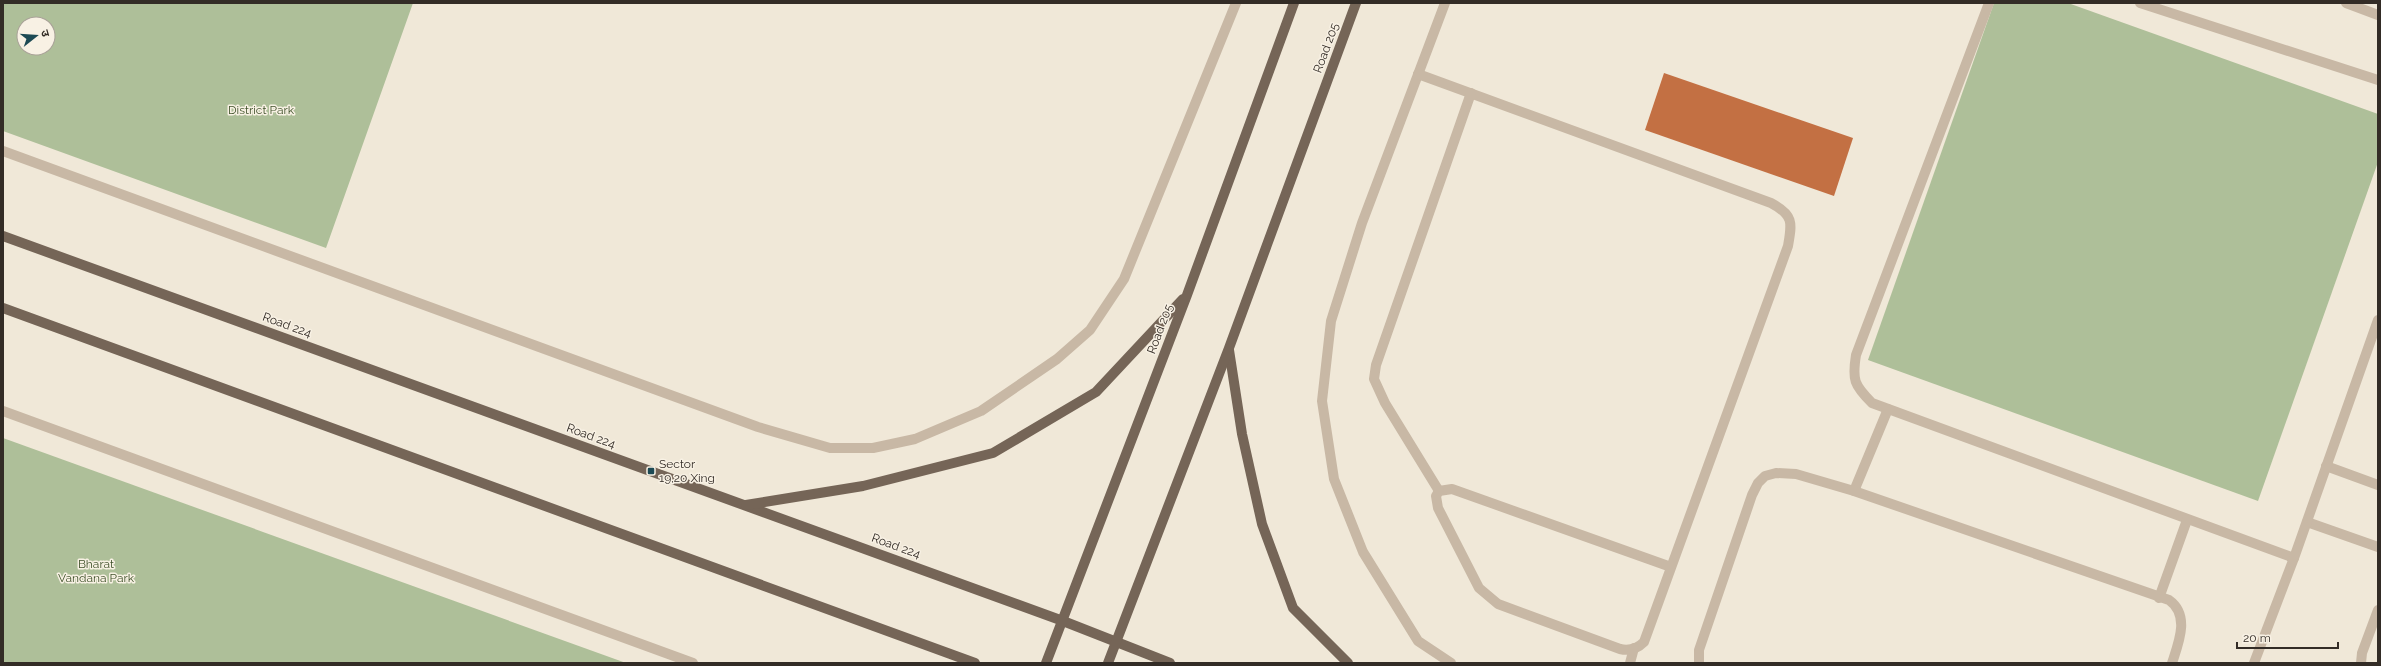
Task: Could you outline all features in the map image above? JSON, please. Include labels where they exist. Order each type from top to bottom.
[{"type":"main road","name":"Road 205","points":[[1046,663],[1187,295],[1294,3]]},
{"type":"main road","name":"Road 205","points":[[1108,663],[1229,348],[1356,3]]},
{"type":"main road","name":"Road 224","points":[[3,236],[1063,621],[1170,663]]},
{"type":"main road","points":[[744,505],[864,486],[993,452],[1096,392],[1187,295]]},
{"type":"main road","points":[[3,308],[975,663]]},
{"type":"main road","points":[[1229,348],[1242,434],[1262,524],[1293,608],[1348,663]]},
{"type":"street","points":[[3,151],[758,427],[830,448],[873,448],[914,439],[981,411],[1057,359],[1090,330],[1124,279],[1236,3]]},
{"type":"street","points":[[1445,3],[1362,223],[1331,321],[1322,401],[1334,479],[1363,552],[1418,641],[1451,663]]},
{"type":"street","points":[[1989,3],[1856,355],[1853,374],[1858,389],[1872,403],[2187,520],[2294,558]]},
{"type":"street","points":[[2140,3],[2378,80]]},
{"type":"street","points":[[2346,3],[2378,15]]},
{"type":"street","points":[[1418,74],[1771,203],[1782,208],[1792,225],[1788,246],[1644,642],[1634,648],[1620,649],[1498,604],[1489,598],[1479,588],[1438,508],[1436,496],[1439,491]]},
{"type":"street","points":[[1439,491],[1385,403],[1374,379],[1376,365],[1471,93]]},
{"type":"street","points":[[2254,663],[2294,558],[2378,320]]},
{"type":"street","points":[[1854,491],[1888,408]]},
{"type":"street","points":[[3,411],[693,663]]},
{"type":"street","points":[[2326,466],[2378,485]]},
{"type":"street","points":[[1699,663],[1699,650],[1758,482],[1764,476],[1776,473],[1796,474],[1854,491],[2159,598],[2169,600],[2177,606],[2181,618],[2180,638],[2172,663]]},
{"type":"street","points":[[1439,491],[1452,489],[1671,567]]},
{"type":"street","points":[[2159,598],[2187,520]]},
{"type":"street","points":[[2307,522],[2378,547]]},
{"type":"street","points":[[2361,663],[2362,653],[2378,610]]},
{"type":"street","points":[[1630,663],[1634,648]]},
{"type":"green space","name":"District Park","points":[[3,3],[413,3],[326,248],[3,131]]},
{"type":"green space","points":[[1994,3],[2068,3],[2378,114],[2378,162],[2258,501],[1868,360]]},
{"type":"green space","name":"Bharat Vandana Park","points":[[3,438],[626,663],[3,663]]},
{"type":"building","points":[[1664,73],[1853,138],[1834,196],[1645,130]]},
{"type":"place","name":"Sector 19,20 Xing","points":[[651,471]]}]
